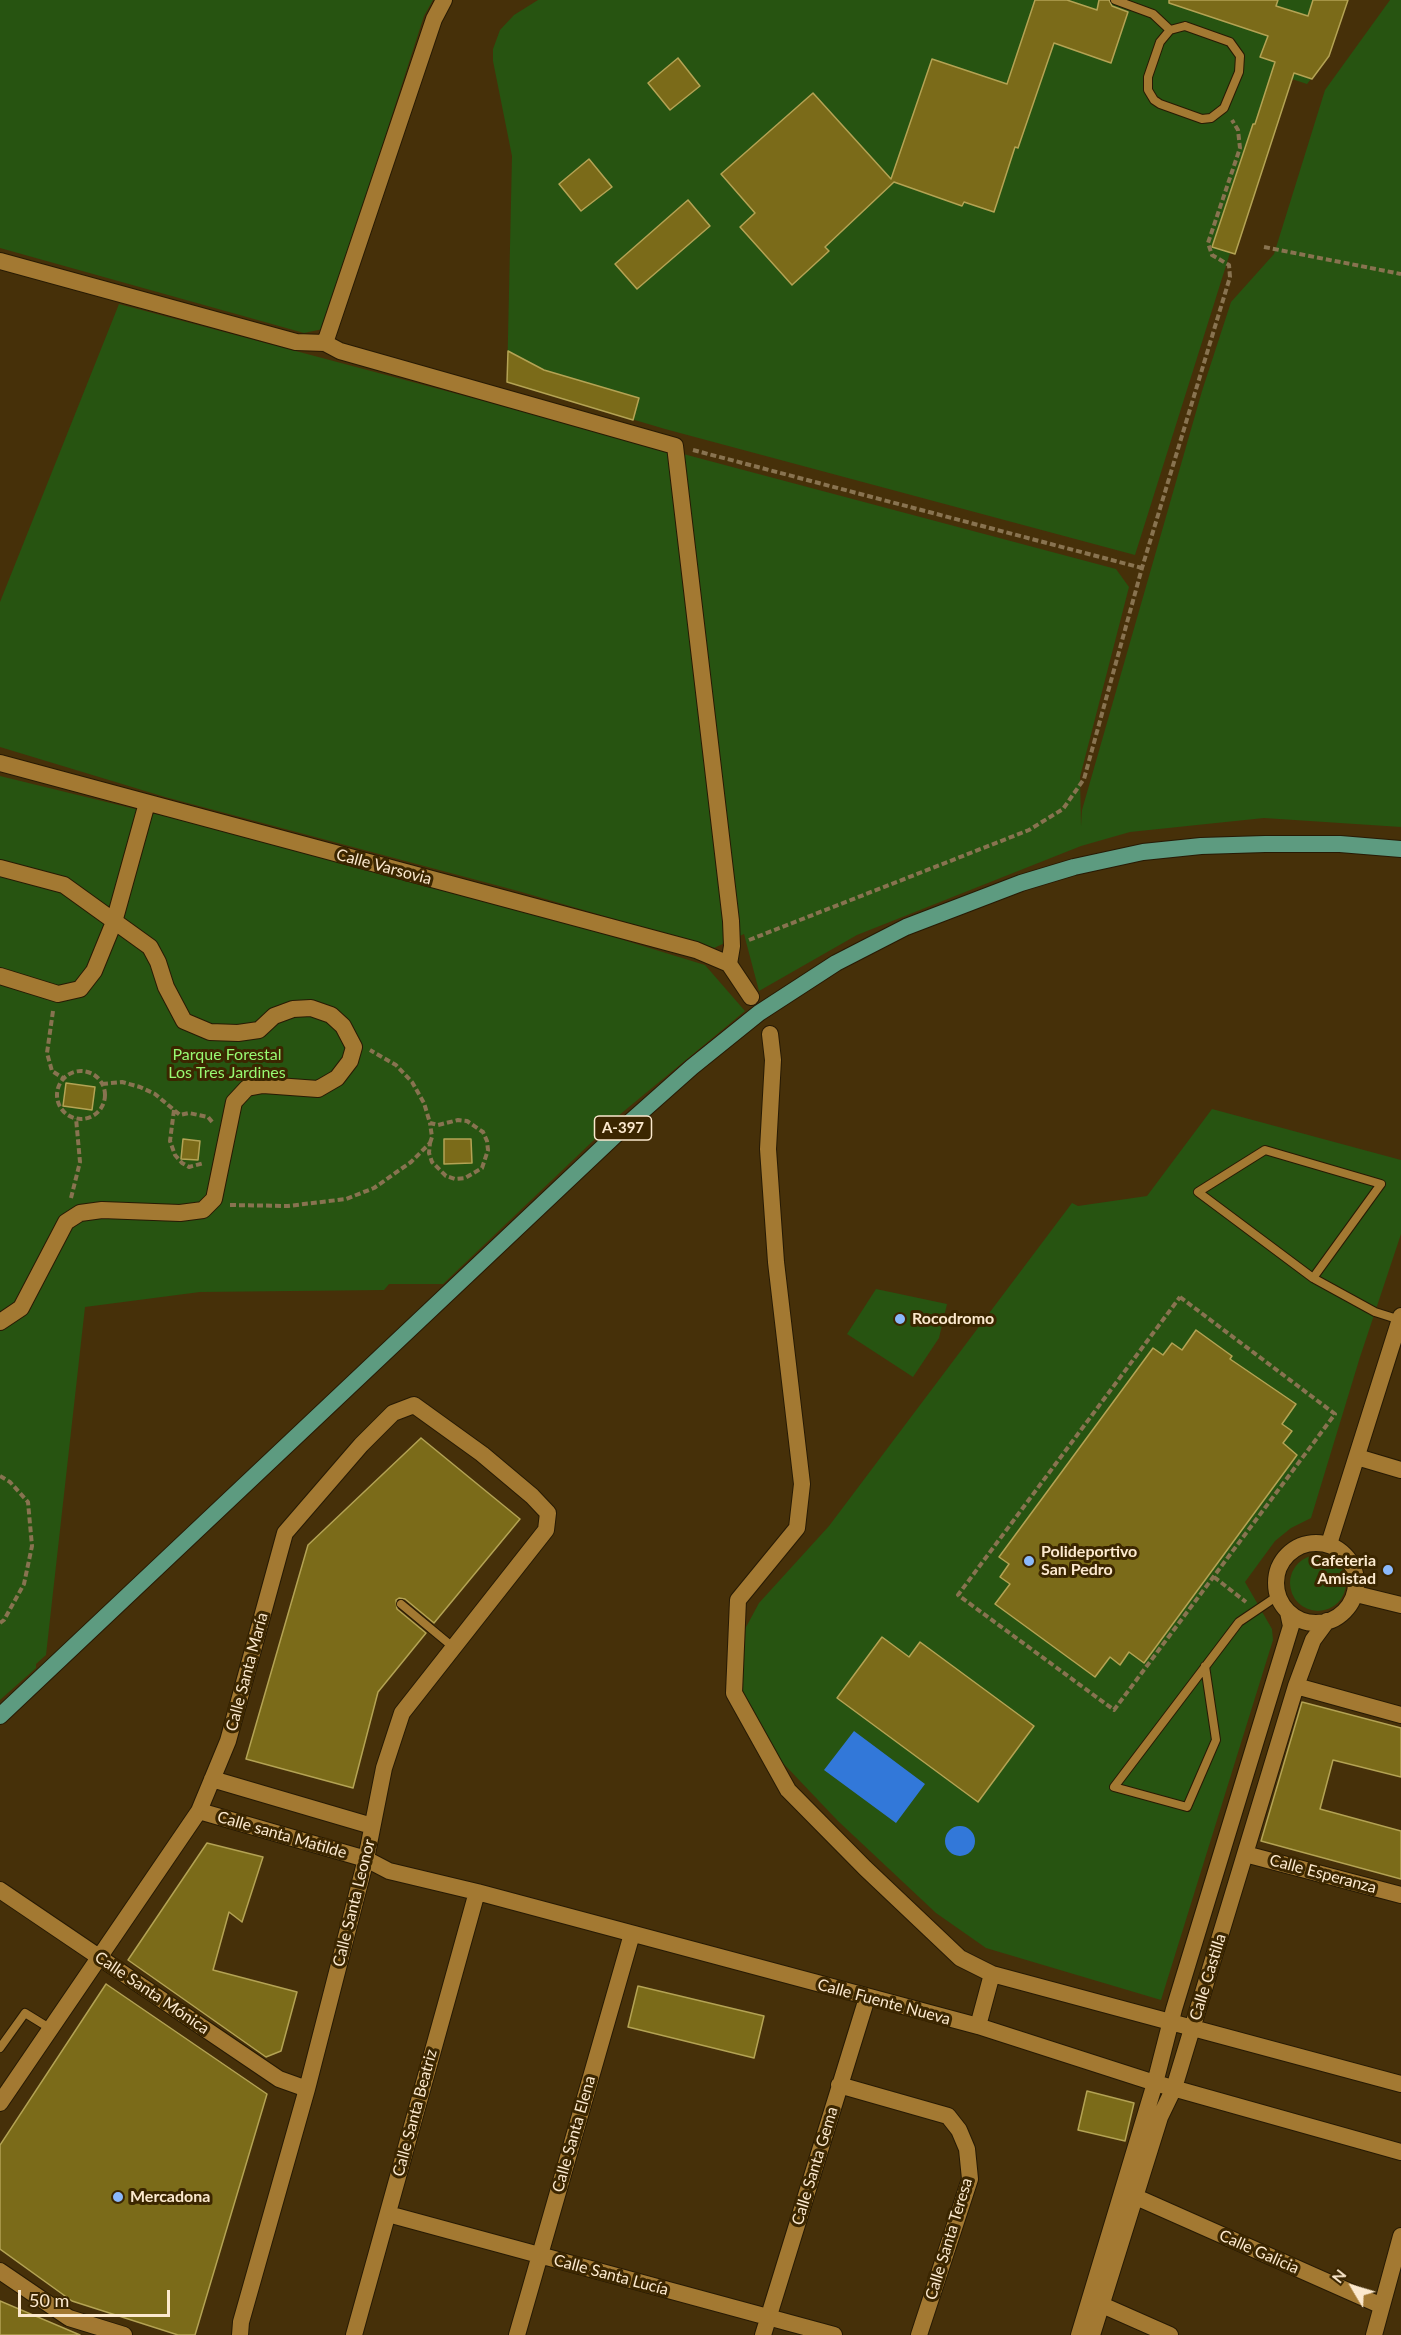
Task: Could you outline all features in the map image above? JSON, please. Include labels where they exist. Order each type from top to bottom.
[{"type":"main road","name":"A-397","points":[[0,1716],[621,1130],[692,1067],[759,1013],[836,963],[906,927],[1021,883],[1074,867],[1143,852],[1201,846],[1265,844],[1340,844],[1401,849]]},
{"type":"street","points":[[325,343],[434,20],[444,0]]},
{"type":"street","points":[[0,261],[296,342],[325,343],[340,351],[675,446],[729,897],[732,946],[729,964],[751,997]]},
{"type":"street","name":"Calle Varsovia","points":[[0,764],[685,947],[729,964]]},
{"type":"street","points":[[0,976],[58,994],[80,989],[93,971],[114,922],[147,803]]},
{"type":"street","points":[[0,868],[64,885],[150,947],[158,962],[166,987],[184,1021],[210,1032],[238,1033],[259,1030],[274,1017],[293,1009],[311,1008],[331,1015],[343,1026],[354,1047],[350,1061],[337,1078],[318,1089],[263,1085],[247,1088],[234,1102],[220,1178],[212,1202],[203,1210],[180,1212],[102,1210],[80,1213],[66,1222],[21,1308],[0,1322]]},
{"type":"street","points":[[770,1034],[773,1060],[768,1149],[776,1262],[802,1484],[797,1528],[738,1600],[734,1693],[788,1790],[865,1868],[960,1958],[992,1974],[1401,2084]]},
{"type":"street","points":[[1329,1544],[1401,1319]]},
{"type":"street","name":"Calle Santa María","points":[[0,2103],[199,1811],[228,1741],[285,1533],[361,1446],[393,1413],[414,1405],[482,1454],[548,1512]]},
{"type":"street","points":[[1357,1457],[1401,1470]]},
{"type":"street","name":"Calle Santa Leonor","points":[[240,2335],[241,2322],[307,2089],[366,1859],[384,1768],[402,1713],[546,1530],[548,1512]]},
{"type":"street","points":[[1079,2335],[1291,1626],[1288,1612],[1277,1591],[1278,1571],[1284,1559],[1294,1550],[1315,1543],[1329,1544],[1343,1554],[1357,1578],[1356,1594],[1350,1605],[1340,1615],[1317,1624],[1303,1622],[1288,1612]]},
{"type":"street","points":[[1356,1594],[1401,1605]]},
{"type":"street","name":"Calle Castilla","points":[[1092,2335],[1160,2117],[1174,2088],[1296,1686],[1313,1640],[1327,1621]]},
{"type":"street","points":[[1296,1686],[1401,1715]]},
{"type":"street","name":"Calle santa Matilde","points":[[212,1779],[372,1826]]},
{"type":"street","name":"Calle santa Matilde","points":[[199,1811],[366,1859]]},
{"type":"street","name":"Calle Esperanza","points":[[1245,1854],[1401,1895]]},
{"type":"street","name":"Calle Fuente Nueva","points":[[366,1859],[389,1871],[477,1892],[978,2026],[1155,2083],[1401,2152]]},
{"type":"street","name":"Calle Santa Mónica","points":[[0,1890],[279,2079],[307,2089]]},
{"type":"street","name":"Calle Santa Beatriz","points":[[354,2335],[477,1892]]},
{"type":"street","name":"Calle Santa Elena","points":[[517,2335],[632,1934]]},
{"type":"street","points":[[978,2026],[992,1974]]},
{"type":"street","name":"Calle Santa Gema","points":[[763,2335],[867,1998]]},
{"type":"street","name":"Calle Santa Teresa","points":[[839,2085],[948,2116],[959,2130],[967,2149],[970,2180],[919,2335]]},
{"type":"street","name":"Calle Galicia","points":[[1136,2197],[1382,2307]]},
{"type":"street","name":"Calle Santa Lucía","points":[[388,2214],[834,2335]]},
{"type":"street","points":[[1374,2335],[1401,2236]]},
{"type":"street","points":[[0,2271],[69,2318],[124,2335]]},
{"type":"street","points":[[1102,2305],[1170,2335]]},
{"type":"lane","points":[[1115,0],[1153,14],[1170,30]]},
{"type":"lane","points":[[1177,27],[1192,27],[1223,38],[1236,48],[1240,56],[1239,72],[1224,108],[1210,118],[1202,119],[1160,104],[1150,95],[1148,76],[1160,42],[1170,30],[1177,27]]},
{"type":"lane","points":[[1313,1278],[1381,1184],[1265,1150],[1198,1192],[1313,1278],[1375,1312],[1401,1319]]},
{"type":"lane","points":[[1205,1666],[1216,1740],[1187,1807],[1114,1787],[1205,1666],[1239,1622],[1277,1591]]},
{"type":"lane","points":[[401,1604],[453,1647]]},
{"type":"lane","points":[[0,2048],[25,2013],[51,2029]]},
{"type":"path","points":[[732,946],[760,937],[1029,830],[1063,809],[1084,779],[1142,568],[1231,273],[1227,262],[1212,255],[1208,243],[1240,148],[1238,130],[1224,108]]},
{"type":"path","points":[[1264,246],[1401,274]]},
{"type":"path","points":[[675,446],[1142,568]]},
{"type":"path","points":[[53,993],[52,1024],[47,1053],[52,1071],[63,1078]]},
{"type":"path","points":[[354,1047],[376,1052],[404,1073],[419,1092],[430,1123],[432,1137],[429,1153],[432,1162],[446,1176],[455,1179],[465,1178],[482,1168],[487,1160],[487,1141],[483,1132],[476,1125],[458,1120],[438,1125],[430,1123]]},
{"type":"path","points":[[73,1071],[94,1074],[102,1084],[105,1094],[104,1102],[97,1112],[86,1119],[67,1115],[57,1102],[57,1090],[63,1078],[73,1071]]},
{"type":"path","points":[[102,1084],[122,1082],[140,1087],[155,1094],[180,1114],[189,1113],[208,1118],[216,1126],[221,1136],[227,1137]]},
{"type":"path","points":[[174,1110],[170,1141],[175,1155],[182,1164],[189,1167],[209,1161]]},
{"type":"path","points":[[75,1216],[71,1196],[80,1161],[76,1118]]},
{"type":"path","points":[[212,1202],[240,1207],[288,1206],[346,1199],[374,1188],[411,1162],[430,1143]]},
{"type":"path","points":[[1180,1297],[1335,1414],[1214,1577],[1114,1710],[958,1595],[1180,1297]]},
{"type":"path","points":[[0,1476],[10,1482],[28,1502],[32,1546],[24,1584],[4,1620],[0,1623]]},
{"type":"path","points":[[1214,1577],[1246,1602],[1277,1591]]},
{"type":"green space","points":[[0,0],[433,0],[424,16],[323,329],[304,333],[0,248]]},
{"type":"green space","points":[[538,0],[1348,0],[1329,56],[1307,84],[1292,79],[1235,254],[1230,253],[1135,555],[665,429],[507,382],[512,156],[493,61],[493,49],[500,30],[514,15]]},
{"type":"green space","points":[[1390,0],[1401,0],[1401,827],[1264,818],[1130,832],[1081,846],[857,935],[759,991],[744,934],[714,948],[518,891],[165,797],[0,747],[0,602],[119,304],[1116,569],[1129,587],[1080,777],[1081,826],[1082,810],[1202,391],[1231,302],[1274,254],[1325,90]]},
{"type":"green space","name":"Parque Forestal Los Tres Jardines","points":[[0,776],[434,882],[705,965],[745,1011],[606,1126],[443,1284],[389,1284],[384,1290],[200,1292],[85,1307],[46,1655],[36,1664],[36,1668],[0,1700]]},
{"type":"green space","name":"Polideportivo San Pedro","points":[[1212,1109],[1401,1160],[1401,1234],[1360,1357],[1311,1518],[1291,1528],[1275,1541],[1245,1582],[1272,1629],[1273,1640],[1161,2000],[986,1948],[936,1913],[838,1821],[780,1760],[740,1693],[745,1629],[759,1603],[829,1526],[1072,1203],[1078,1206],[1147,1196]]},
{"type":"green space","name":"Rocodromo","points":[[876,1289],[947,1304],[939,1338],[913,1377],[847,1334]]},
{"type":"green space","points":[[1313,1555],[1323,1555],[1338,1563],[1344,1572],[1346,1583],[1344,1594],[1338,1603],[1323,1611],[1313,1611],[1302,1606],[1295,1599],[1290,1588],[1290,1578],[1295,1567],[1302,1560]]},
{"type":"water","points":[[854,1731],[925,1784],[896,1823],[824,1770]]},
{"type":"water","points":[[960,1826],[970,1831],[975,1841],[970,1851],[960,1856],[950,1851],[945,1841],[950,1831]]},
{"type":"building","points":[[1035,0],[1067,0],[1097,10],[1099,0],[1109,0],[1112,6],[1128,12],[1111,63],[1054,43],[1018,148],[1015,147],[994,212],[964,202],[962,206],[894,182],[825,247],[829,251],[792,285],[740,227],[755,213],[721,174],[813,93],[891,179],[932,59],[1007,84]]},
{"type":"building","points":[[1169,0],[1278,0],[1276,6],[1308,16],[1313,0],[1348,0],[1329,56],[1312,79],[1294,73],[1235,254],[1212,247],[1275,62],[1260,57],[1268,36],[1169,3]]},
{"type":"building","points":[[678,58],[700,86],[670,110],[648,83]]},
{"type":"building","points":[[589,159],[612,187],[581,211],[559,184]]},
{"type":"building","points":[[688,200],[710,226],[637,289],[615,264]]},
{"type":"building","points":[[508,351],[544,370],[639,398],[633,420],[507,382]]},
{"type":"building","points":[[66,1083],[95,1087],[92,1110],[63,1106]]},
{"type":"building","points":[[183,1139],[200,1141],[198,1160],[181,1159]]},
{"type":"building","points":[[444,1139],[471,1139],[472,1163],[444,1164]]},
{"type":"building","points":[[1196,1330],[1232,1356],[1230,1359],[1296,1404],[1282,1424],[1292,1431],[1283,1443],[1297,1455],[1144,1663],[1129,1652],[1120,1665],[1110,1657],[1095,1677],[995,1604],[1010,1584],[1000,1577],[1009,1564],[999,1557],[1153,1348],[1163,1355],[1172,1343],[1182,1350]]},
{"type":"building","points":[[421,1438],[520,1519],[434,1623],[405,1599],[396,1600],[397,1609],[426,1633],[378,1692],[353,1788],[246,1759],[308,1545]]},
{"type":"building","points":[[882,1637],[909,1657],[920,1642],[1034,1726],[978,1802],[837,1698]]},
{"type":"building","points":[[1302,1702],[1401,1728],[1401,1777],[1333,1760],[1320,1809],[1401,1831],[1401,1879],[1261,1841]]},
{"type":"building","points":[[207,1843],[263,1857],[242,1922],[229,1912],[213,1970],[297,1992],[281,2051],[266,2057],[128,1960]]},
{"type":"building","name":"Mercadona","points":[[106,1984],[267,2094],[195,2335],[178,2335],[72,2301],[0,2249],[0,2145]]},
{"type":"building","points":[[638,1986],[764,2016],[754,2058],[628,2027]]},
{"type":"building","points":[[1087,2091],[1134,2103],[1125,2141],[1078,2130]]},
{"type":"building","points":[[0,2301],[80,2335],[0,2335]]},
{"type":"place","name":"Rocodromo","points":[[900,1319]]},
{"type":"place","name":"Polideportivo San Pedro","points":[[1029,1561]]},
{"type":"place","name":"Cafeteria Amistad","points":[[1388,1570]]},
{"type":"place","name":"Mercadona","points":[[118,2197]]}]
